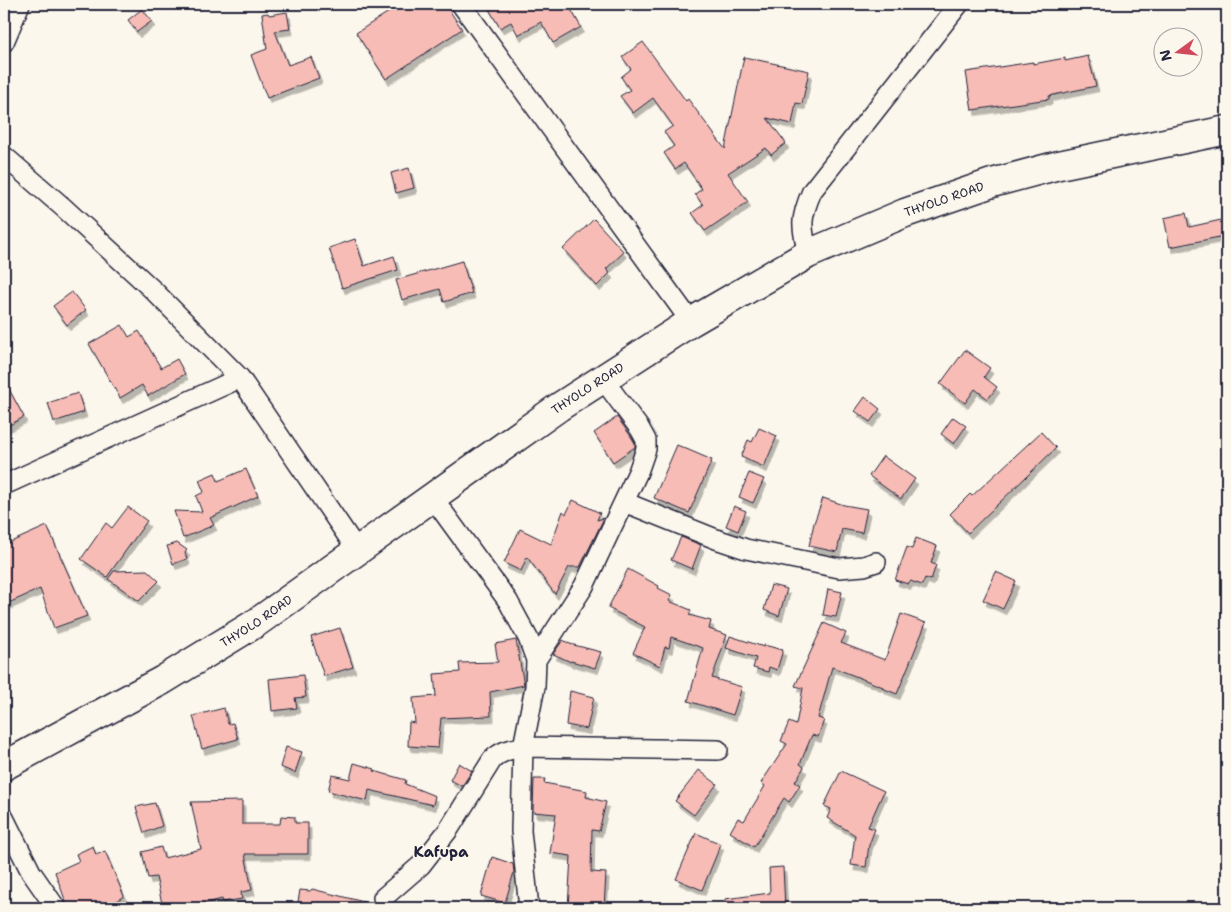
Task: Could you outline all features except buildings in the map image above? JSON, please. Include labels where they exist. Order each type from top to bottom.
[{"type":"highway","name":"THYOLO ROAD","points":[[4,766],[163,680],[256,623],[559,407],[691,322],[808,254],[905,213],[992,183],[1059,165],[1227,130]]},
{"type":"street","points":[[4,42],[20,4]]},
{"type":"street","points":[[462,4],[691,322]]},
{"type":"street","points":[[808,254],[802,229],[804,211],[812,191],[959,4]]},
{"type":"street","points":[[4,156],[154,291],[240,378],[357,550]]},
{"type":"street","points":[[4,485],[240,378]]},
{"type":"street","points":[[536,660],[584,586],[624,502],[646,450],[646,440],[640,428],[603,378]]},
{"type":"street","points":[[433,498],[508,601],[528,638],[536,660],[536,687],[522,747],[521,832],[529,908]]},
{"type":"street","points":[[624,502],[746,549],[839,568],[864,566],[876,562]]},
{"type":"street","points":[[383,898],[421,865],[449,829],[492,760],[498,754],[508,749],[522,747],[718,750]]},
{"type":"street","points":[[4,818],[32,872],[56,908]]},
{"type":"district","name":"Kafupa","points":[[441,852]]}]
